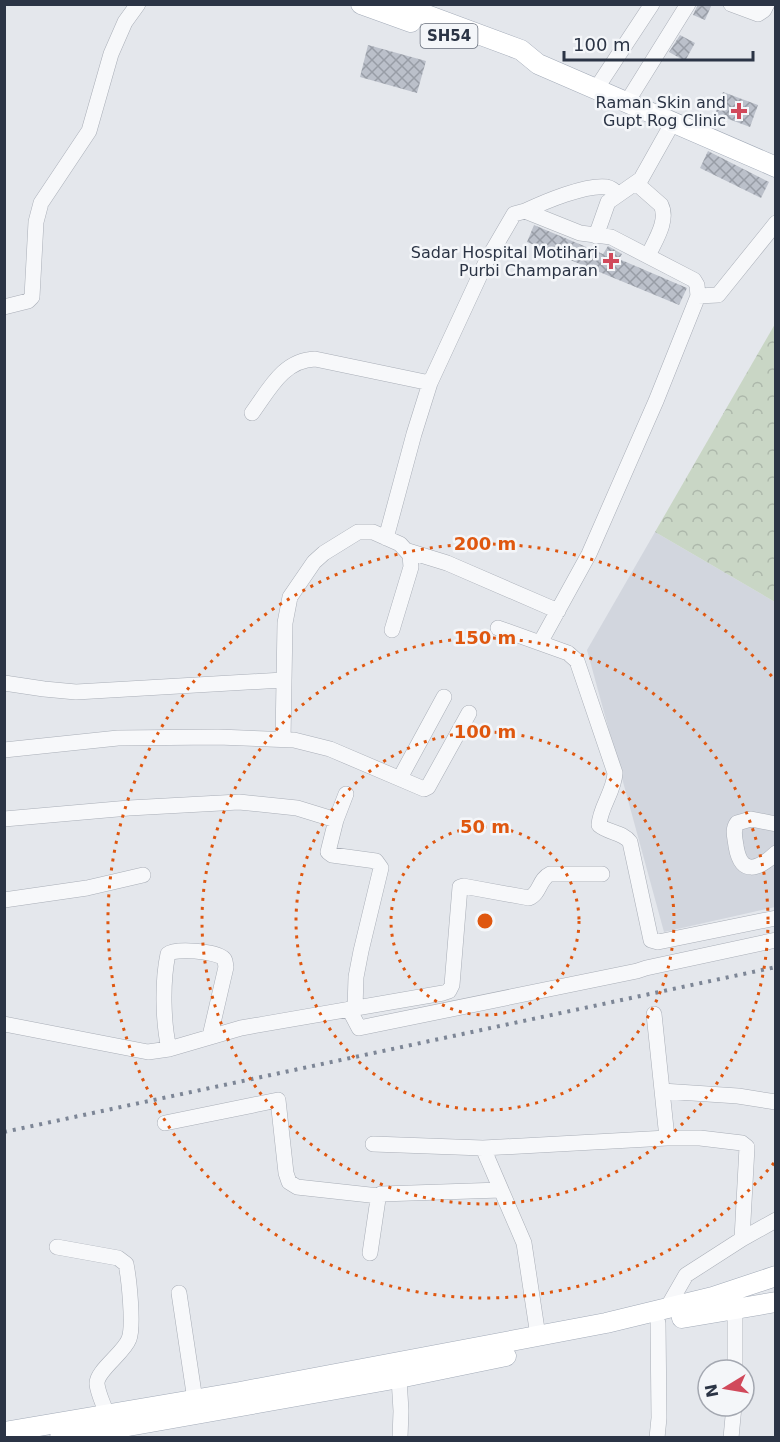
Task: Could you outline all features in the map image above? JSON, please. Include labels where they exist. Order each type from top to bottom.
[{"type":"main road","name":"SH54","points":[[361,4],[517,61],[538,64],[776,167]]},
{"type":"main road","name":"SH54","points":[[397,4],[521,50],[538,64]]},
{"type":"main road","points":[[60,1437],[129,1432],[399,1378],[662,1316],[776,1276]]},
{"type":"main road","points":[[741,1287],[771,1294]]},
{"type":"main road","points":[[4,1432],[195,1400],[606,1323],[741,1307],[771,1294]]},
{"type":"street","points":[[4,307],[28,301],[32,297],[36,222],[41,203],[89,130],[111,54],[125,22],[138,4]]},
{"type":"street","points":[[596,89],[652,4]]},
{"type":"street","points":[[627,102],[688,4]]},
{"type":"street","points":[[731,4],[758,14],[767,4]]},
{"type":"street","points":[[596,236],[605,208],[612,198],[636,183],[645,174],[673,122]]},
{"type":"street","points":[[636,183],[661,206],[664,216],[648,256]]},
{"type":"street","points":[[386,538],[430,383],[486,262],[511,218],[516,212],[525,211],[563,196],[596,188],[610,188],[618,194]]},
{"type":"street","points":[[525,211],[580,233],[611,237],[694,280],[698,290],[698,296],[656,401],[589,554],[540,643]]},
{"type":"street","points":[[698,296],[718,295],[776,223]]},
{"type":"street","points":[[252,413],[285,370],[292,364],[306,359],[430,383]]},
{"type":"street","points":[[283,739],[286,610],[290,597],[324,553],[358,532],[368,531],[386,538],[400,544],[408,551],[447,563],[558,611]]},
{"type":"street","points":[[392,630],[411,567],[408,551]]},
{"type":"street","points":[[498,628],[572,656],[579,666],[615,773],[613,786],[599,825],[626,837],[630,842],[651,940],[658,942],[776,918]]},
{"type":"street","points":[[4,683],[76,692],[283,680]]},
{"type":"street","points":[[399,778],[444,697]]},
{"type":"street","points":[[4,750],[118,738],[283,739],[330,749],[422,789],[428,787],[469,713]]},
{"type":"street","points":[[346,794],[336,820],[328,849],[329,853],[376,861],[381,868],[356,977],[352,1009],[359,1028],[776,940]]},
{"type":"street","points":[[4,819],[129,808],[239,802],[297,808],[336,820]]},
{"type":"street","points":[[776,824],[746,819],[737,822],[734,831],[739,859],[747,867],[759,866],[776,854]]},
{"type":"street","points":[[4,1024],[140,1051],[169,1049],[241,1028],[443,993],[449,991],[452,985],[458,891],[462,886],[529,898],[536,894],[548,874],[602,874]]},
{"type":"street","points":[[4,900],[87,888],[143,875]]},
{"type":"street","points":[[169,1049],[165,1032],[166,972],[168,954],[174,950],[211,954],[221,956],[225,960],[226,967],[210,1036]]},
{"type":"street","points":[[654,1014],[667,1138]]},
{"type":"street","points":[[662,1091],[738,1096],[776,1102]]},
{"type":"street","points":[[165,1123],[278,1100],[286,1173],[289,1182],[297,1187],[379,1196],[501,1190]]},
{"type":"street","points":[[373,1144],[483,1148],[700,1138],[746,1145],[742,1239]]},
{"type":"street","points":[[483,1148],[524,1243],[538,1335]]},
{"type":"street","points":[[370,1253],[379,1196]]},
{"type":"street","points":[[657,1437],[662,1316],[686,1275],[776,1220]]},
{"type":"street","points":[[57,1247],[118,1258],[126,1264],[130,1336],[124,1349],[100,1373],[97,1382],[107,1415]]},
{"type":"street","points":[[179,1293],[195,1400]]},
{"type":"street","points":[[736,1358],[741,1307]]},
{"type":"street","points":[[399,1378],[401,1411],[399,1437]]},
{"type":"street","points":[[732,1437],[733,1418]]},
{"type":"shaded area","points":[[655,532],[775,602],[775,907],[664,932],[587,650]]},
{"type":"green space","points":[[775,324],[776,602],[655,532]]},
{"type":"building","points":[[698,4],[712,4],[705,20],[693,15]]},
{"type":"building","points":[[680,35],[695,43],[685,61],[669,52]]},
{"type":"building","points":[[368,45],[426,61],[417,93],[360,77]]},
{"type":"building","points":[[723,92],[758,105],[750,127],[715,114]]},
{"type":"building","points":[[708,151],[769,182],[761,198],[700,168]]},
{"type":"building","points":[[534,225],[603,254],[608,246],[622,254],[619,259],[687,288],[679,305],[527,242]]},
{"type":"railway","points":[[4,1132],[776,967]]},
{"type":"place","name":"Raman Skin and Gupt Rog Clinic","points":[[739,111]]},
{"type":"place","name":"Sadar Hospital Motihari Purbi Champaran","points":[[611,261]]}]
